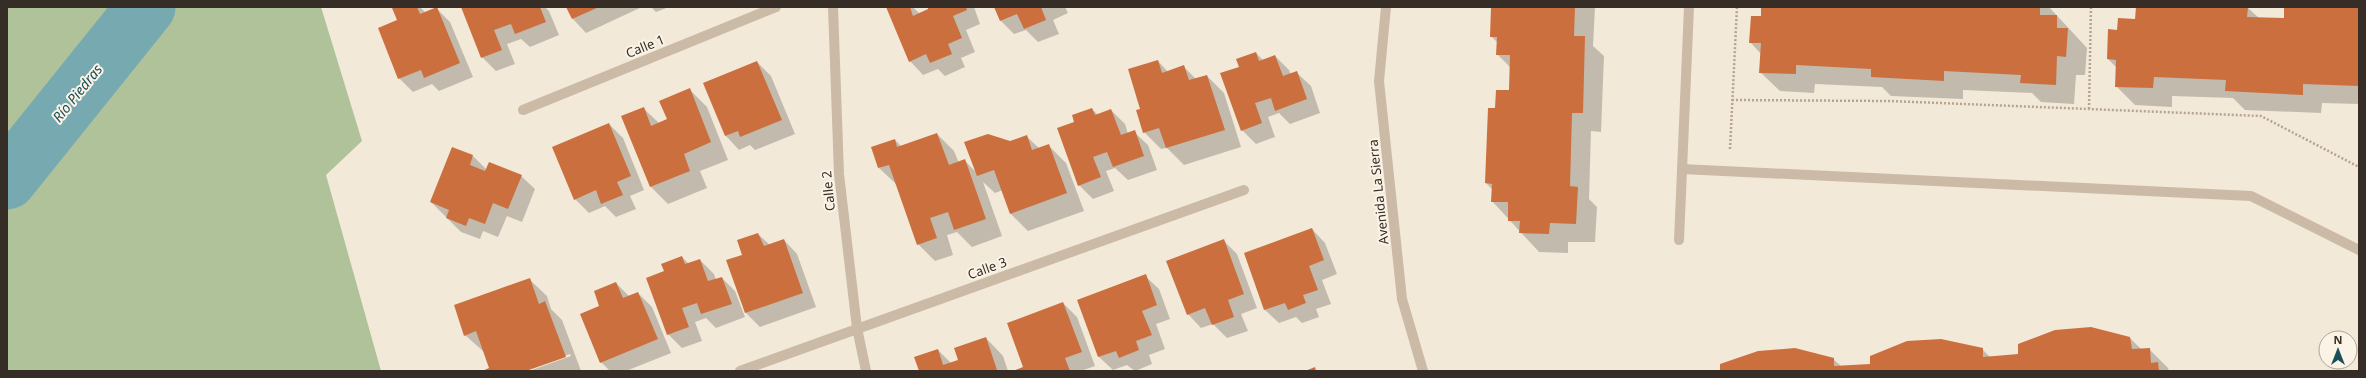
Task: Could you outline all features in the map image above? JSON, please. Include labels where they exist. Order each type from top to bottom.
[{"type":"street","name":"Calle 1","points":[[523,110],[776,7]]},
{"type":"street","name":"Calle 2","points":[[833,7],[839,174],[857,328],[866,371]]},
{"type":"street","name":"Avenida La Sierra","points":[[1386,7],[1379,81],[1402,299],[1423,371]]},
{"type":"street","points":[[1679,240],[1689,7]]},
{"type":"street","points":[[1682,169],[2251,196],[2359,250]]},
{"type":"street","name":"Calle 3","points":[[740,371],[1244,190]]},
{"type":"path","points":[[1728,171],[1737,7]]},
{"type":"path","points":[[2089,109],[2091,7]]},
{"type":"path","points":[[1732,100],[1890,101],[2261,116],[2359,167]]},
{"type":"green space","points":[[7,7],[321,7],[362,141],[326,175],[381,371],[7,371]]},
{"type":"building","points":[[417,7],[420,14],[437,7],[460,63],[424,78],[421,70],[398,79],[378,28],[397,20],[392,8]]},
{"type":"building","points":[[461,7],[540,7],[546,22],[515,34],[511,24],[494,30],[502,50],[481,58]]},
{"type":"building","points":[[566,7],[599,7],[572,19]]},
{"type":"building","points":[[886,7],[910,7],[913,16],[928,9],[928,7],[966,7],[967,10],[953,16],[962,38],[948,44],[952,54],[930,63],[926,54],[909,62]]},
{"type":"building","points":[[994,7],[1041,7],[1046,20],[1024,29],[1017,14],[1000,21]]},
{"type":"building","points":[[1491,7],[1575,7],[1574,36],[1585,36],[1583,113],[1572,113],[1570,186],[1578,187],[1576,224],[1550,223],[1549,234],[1519,233],[1520,221],[1508,221],[1508,202],[1491,202],[1492,184],[1485,183],[1488,108],[1495,108],[1496,90],[1509,90],[1510,55],[1496,55],[1497,37],[1490,37]]},
{"type":"building","points":[[1761,7],[2040,7],[2040,15],[2057,15],[2057,28],[2068,28],[2066,57],[2057,56],[2056,85],[2020,83],[2021,75],[1944,71],[1944,81],[1871,77],[1871,69],[1796,65],[1796,74],[1759,73],[1761,43],[1749,43],[1751,16],[1761,16]]},
{"type":"building","points":[[2136,7],[2248,7],[2247,17],[2284,18],[2284,7],[2359,7],[2359,86],[2303,84],[2303,95],[2225,91],[2226,80],[2154,77],[2153,88],[2115,87],[2116,60],[2107,59],[2108,29],[2117,30],[2118,18],[2135,19]]},
{"type":"building","points":[[1256,52],[1259,61],[1275,55],[1283,76],[1297,71],[1307,99],[1275,111],[1271,98],[1255,103],[1262,123],[1241,131],[1220,73],[1239,67],[1236,59]]},
{"type":"building","points":[[1158,60],[1162,73],[1184,65],[1189,80],[1207,75],[1225,130],[1166,148],[1159,128],[1143,133],[1136,110],[1140,109],[1128,69]]},
{"type":"building","points":[[757,61],[782,120],[740,137],[738,131],[725,136],[703,83]]},
{"type":"building","points":[[690,88],[711,142],[684,154],[690,171],[650,187],[621,116],[644,107],[651,126],[667,119],[659,101]]},
{"type":"building","points":[[1092,108],[1095,115],[1111,109],[1121,135],[1135,130],[1144,156],[1113,167],[1107,152],[1093,157],[1101,177],[1078,186],[1057,128],[1074,122],[1072,115]]},
{"type":"building","points":[[609,123],[631,176],[617,182],[623,195],[601,204],[596,190],[574,200],[552,147]]},
{"type":"building","points":[[937,133],[949,165],[965,159],[986,219],[954,230],[948,212],[930,218],[937,238],[917,245],[889,165],[878,168],[871,147],[895,139],[897,147]]},
{"type":"building","points":[[988,134],[1010,141],[1027,135],[1032,150],[1049,144],[1067,193],[1010,214],[994,170],[977,176],[964,142]]},
{"type":"building","points":[[452,147],[473,155],[470,165],[485,171],[489,162],[522,175],[508,209],[493,203],[485,224],[469,218],[466,226],[446,218],[449,210],[430,202]]},
{"type":"building","points":[[1312,228],[1324,260],[1309,266],[1318,290],[1303,295],[1306,303],[1288,310],[1285,303],[1264,310],[1244,253]]},
{"type":"building","points":[[758,233],[764,246],[784,239],[803,293],[745,313],[726,260],[742,255],[737,240]]},
{"type":"building","points":[[1224,239],[1244,294],[1228,300],[1234,317],[1212,325],[1205,308],[1187,315],[1166,261]]},
{"type":"building","points":[[682,256],[685,264],[700,259],[708,281],[722,277],[732,304],[701,314],[697,303],[682,308],[689,327],[667,335],[646,278],[664,271],[661,264]]},
{"type":"building","points":[[1146,274],[1157,305],[1142,311],[1152,335],[1136,341],[1139,350],[1119,358],[1116,351],[1098,357],[1077,300]]},
{"type":"building","points":[[530,278],[539,304],[545,301],[566,357],[526,371],[482,371],[489,368],[476,331],[464,336],[454,305]]},
{"type":"building","points":[[616,282],[623,298],[638,292],[658,339],[600,363],[580,314],[599,306],[594,291]]},
{"type":"building","points":[[1063,302],[1082,352],[1065,358],[1070,371],[1013,371],[1023,367],[1007,323]]},
{"type":"building","points":[[2091,327],[2130,337],[2132,349],[2150,348],[2151,363],[2158,362],[2159,371],[1720,371],[1720,364],[1758,351],[1795,348],[1834,358],[1834,366],[1870,364],[1870,356],[1907,341],[1941,339],[1983,348],[1983,357],[2018,354],[2018,344],[2055,330]]},
{"type":"building","points":[[986,337],[997,370],[919,371],[914,357],[938,349],[943,365],[958,360],[954,348]]},
{"type":"building","points":[[1315,367],[1316,371],[1305,371]]},
{"type":"waterway","name":"Río Piedras","points":[[7,180],[146,7]]}]
